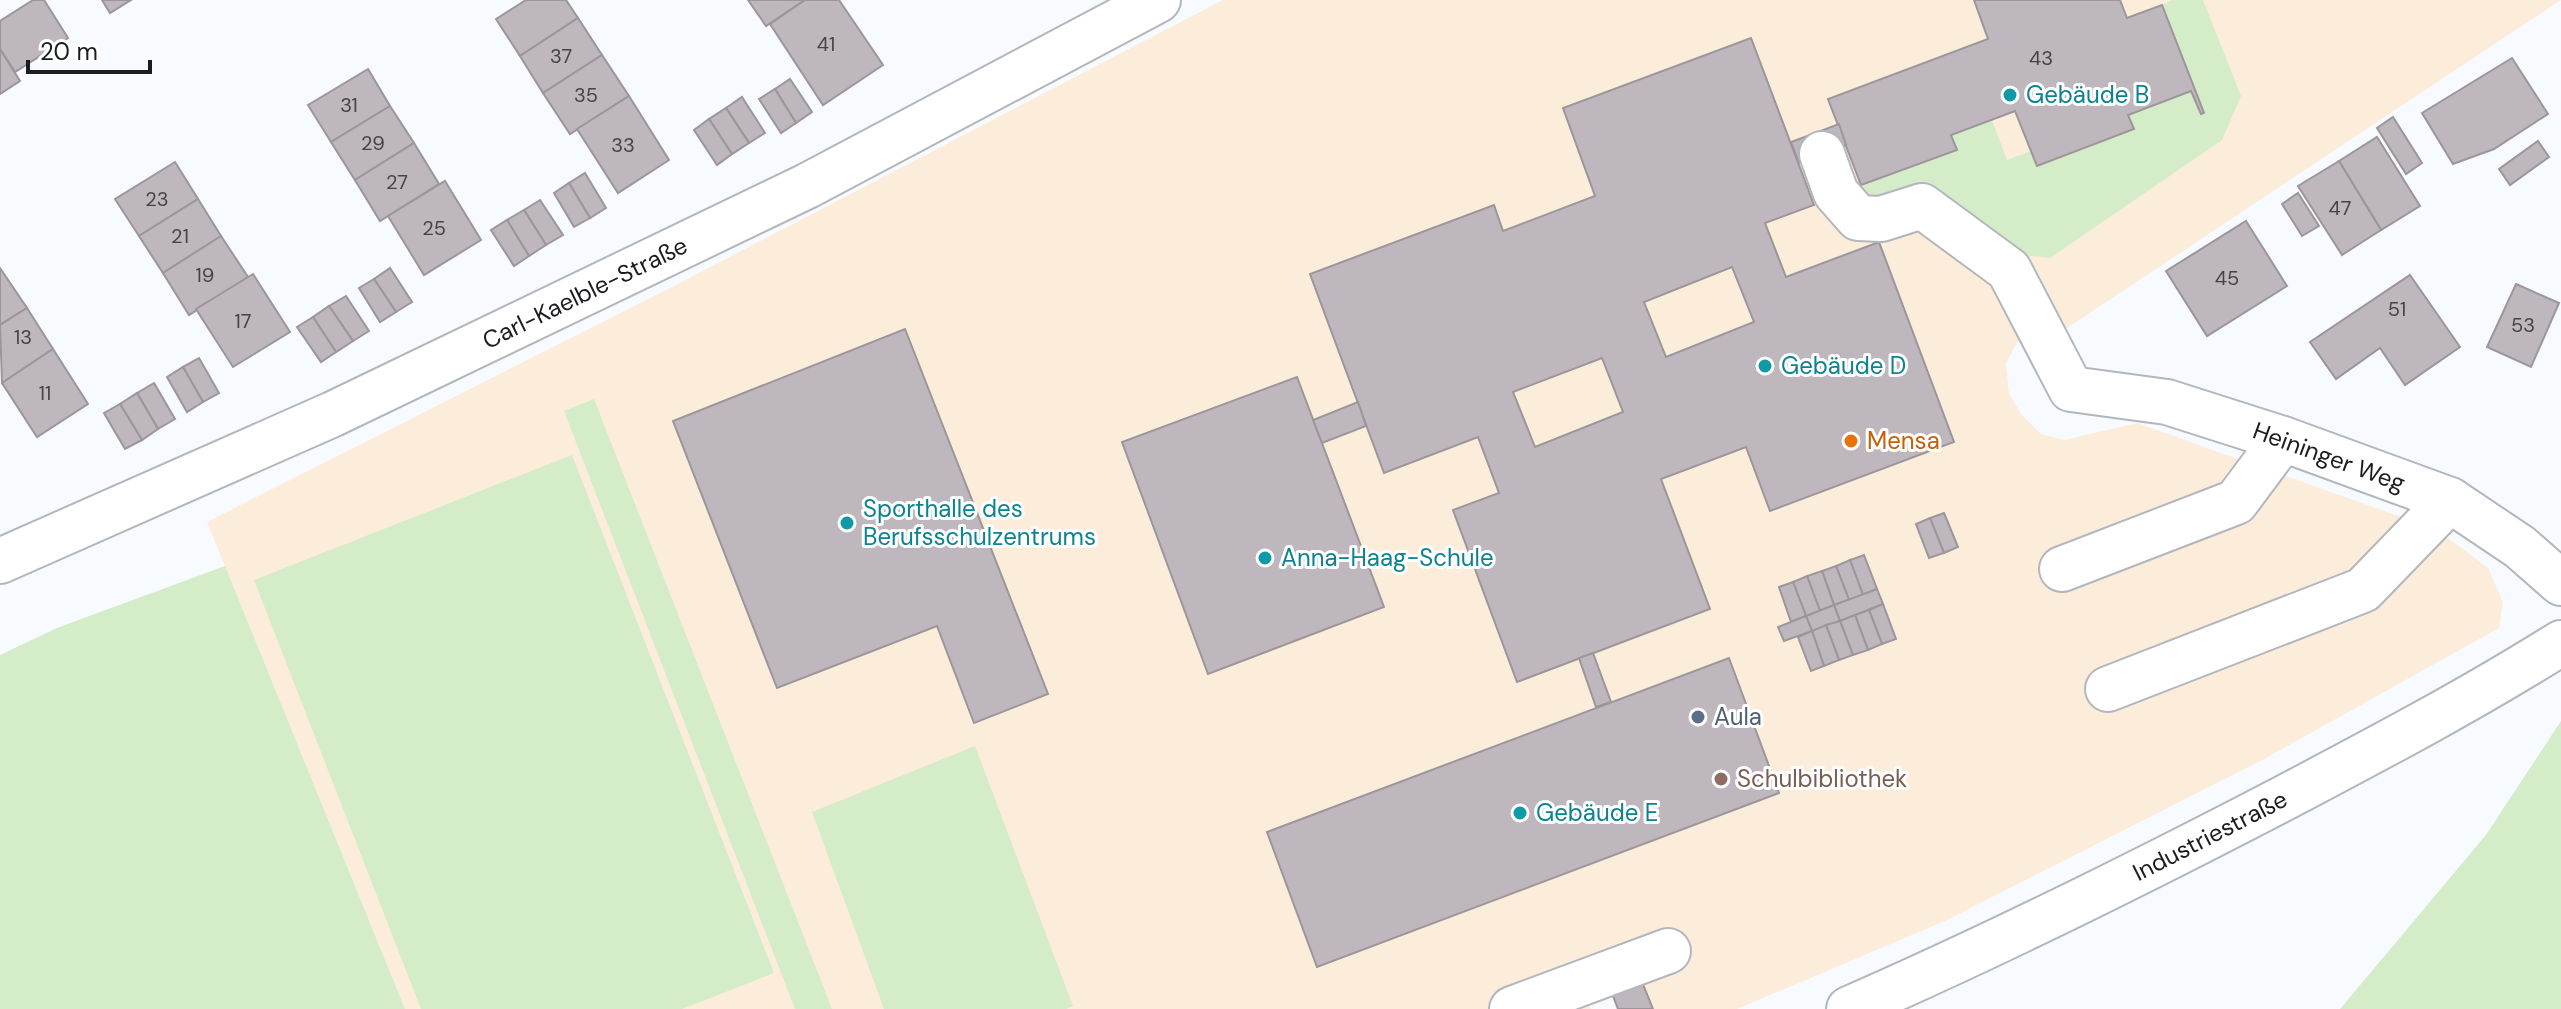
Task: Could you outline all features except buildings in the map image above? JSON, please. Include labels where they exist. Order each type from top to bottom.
[{"type":"street","name":"Carl-Kaelble-Straße","points":[[0,561],[333,414],[792,193],[1158,0]]},
{"type":"street","name":"Heininger Weg","points":[[1822,154],[1836,193],[1858,218],[1881,219],[1922,206],[2009,270],[2071,389],[2167,402],[2283,439],[2450,500],[2520,547],[2561,583]]},
{"type":"street","points":[[2062,569],[2236,502],[2283,439]]},
{"type":"street","points":[[2108,689],[2363,590],[2450,500]]},
{"type":"street","name":"Industriestraße","points":[[1849,1009],[2156,866],[2382,746],[2514,673],[2561,643]]},
{"type":"street","points":[[1512,1009],[1668,951]]},
{"type":"shaded area","points":[[1223,0],[2561,0],[2067,328],[2056,321],[2024,330],[2006,363],[2009,394],[2021,414],[2041,434],[2065,440],[2137,423],[2443,534],[2488,568],[2503,602],[2499,628],[2264,759],[1945,921],[1737,1009],[1653,1009],[1640,977],[1587,997],[1591,1009],[405,1009],[207,522],[668,289]]},
{"type":"green space","points":[[2172,0],[2203,0],[2241,96],[2222,140],[2050,258],[2007,253],[1871,211],[1861,185],[1957,149],[1951,135],[1992,120],[2007,160],[2031,151],[2037,166],[2133,129],[2128,115],[2191,91],[2201,113],[2204,112],[2162,5]]},
{"type":"green space","points":[[594,399],[832,1009],[795,1009],[564,411]]},
{"type":"green space","points":[[572,455],[774,973],[682,1009],[421,1009],[254,580]]},
{"type":"green space","points":[[225,566],[405,1009],[0,1009],[0,655],[57,628]]},
{"type":"green space","points":[[2561,721],[2561,1009],[2340,1009],[2486,835]]},
{"type":"green space","points":[[975,746],[1073,1006],[1066,1009],[884,1009],[812,812]]},
{"type":"place","name":"Gebäude B","points":[[2010,95]]},
{"type":"place","name":"Gebäude D","points":[[1765,366]]},
{"type":"place","name":"Mensa","points":[[1851,441]]},
{"type":"place","name":"Sporthalle des Berufsschulzentrums","points":[[847,523]]},
{"type":"place","name":"Anna-Haag-Schule","points":[[1265,558]]},
{"type":"place","name":"Aula","points":[[1698,717]]},
{"type":"place","name":"Schulbibliothek","points":[[1721,779]]},
{"type":"place","name":"Gebäude E","points":[[1520,813]]}]
